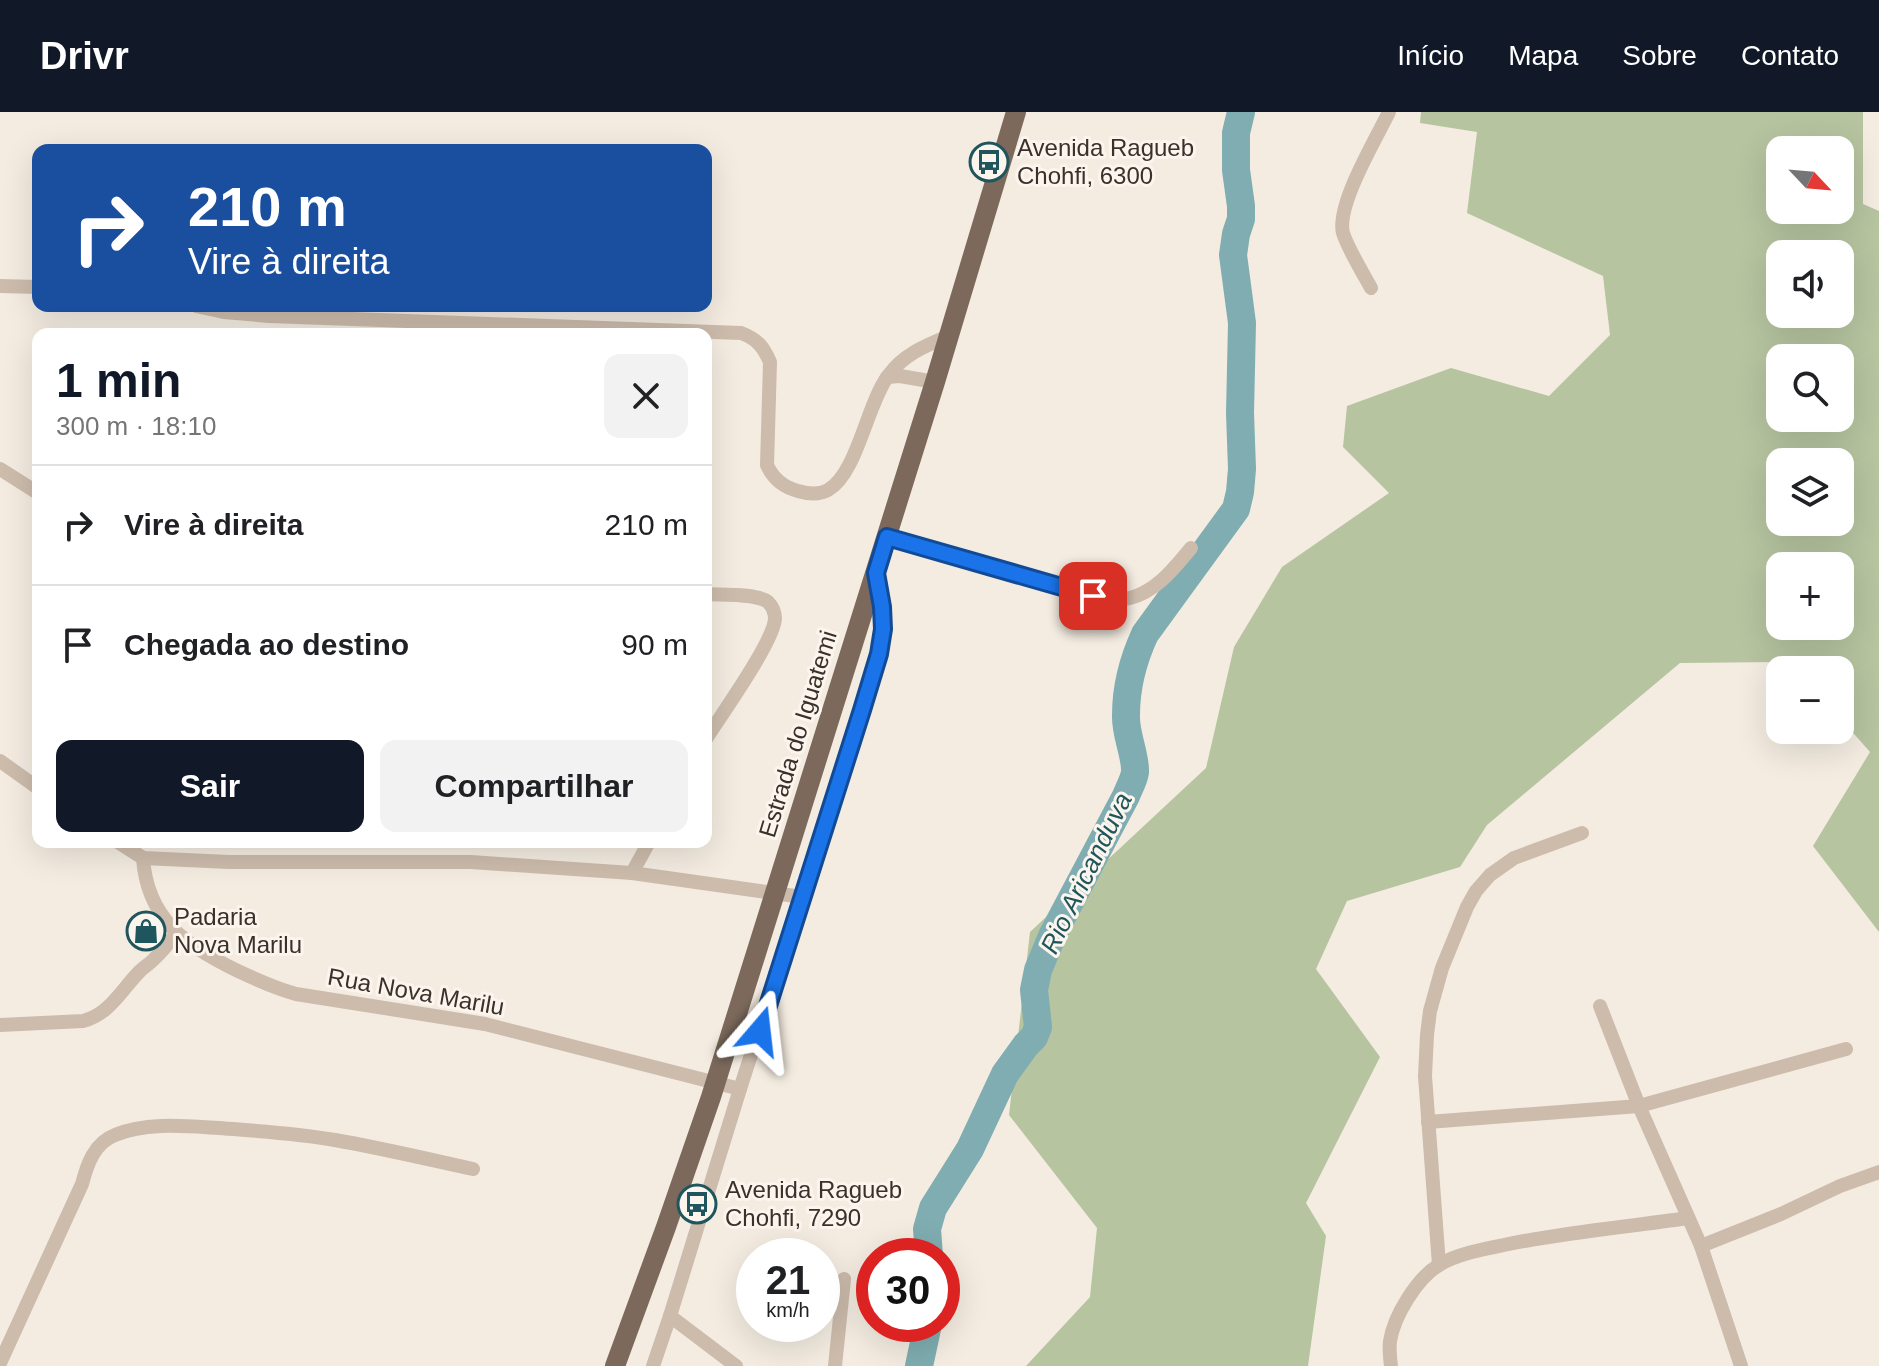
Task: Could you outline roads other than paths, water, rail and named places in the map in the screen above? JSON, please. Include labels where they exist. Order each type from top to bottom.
[{"type":"main road","name":"Estrada do Iguatemi","points":[[615,1366],[715,1083],[876,573],[1016,112]]},
{"type":"street","points":[[1371,288],[1344,234],[1342,219],[1346,201],[1389,112]]},
{"type":"street","points":[[0,286],[32,287]]},
{"type":"street","points":[[224,312],[602,328]]},
{"type":"street","points":[[712,332],[741,333],[764,346],[771,377],[767,465],[778,482],[803,493],[828,490],[838,482],[845,472],[874,398],[887,377],[915,350],[949,336]]},
{"type":"street","points":[[887,377],[935,382]]},
{"type":"street","points":[[0,469],[32,489]]},
{"type":"street","points":[[887,537],[1064,589],[1121,600],[1152,588],[1191,548]]},
{"type":"street","points":[[653,1366],[879,654],[883,629],[876,573]]},
{"type":"street","points":[[712,594],[761,598],[769,603],[775,618],[760,653],[712,729]]},
{"type":"street","points":[[0,761],[32,784]]},
{"type":"street","points":[[1439,1265],[1425,1076],[1430,1011],[1442,968],[1467,907],[1490,875],[1514,858],[1582,833]]},
{"type":"street","points":[[127,848],[143,858],[229,862],[471,862],[632,873],[802,897]]},
{"type":"street","points":[[632,873],[646,848]]},
{"type":"street","name":"Rua Nova Marilu","points":[[143,858],[145,880],[155,904],[176,934],[211,958],[275,988],[485,1024],[740,1089]]},
{"type":"street","points":[[0,1025],[92,1019],[112,1004],[176,934]]},
{"type":"street","points":[[1600,1006],[1639,1106],[1701,1246],[1741,1366]]},
{"type":"street","points":[[1428,1122],[1639,1106],[1846,1049]]},
{"type":"street","points":[[0,1363],[82,1184],[88,1164],[100,1146],[115,1135],[165,1126],[276,1132],[335,1140],[473,1169]]},
{"type":"street","points":[[1701,1246],[1879,1172]]},
{"type":"street","points":[[1391,1366],[1390,1342],[1398,1316],[1422,1280],[1439,1265],[1478,1250],[1540,1237],[1688,1218]]},
{"type":"street","points":[[835,1366],[844,1279]]},
{"type":"street","points":[[670,1316],[736,1366]]},
{"type":"waterway","name":"Rio Aricanduva","points":[[928,1238],[933,1208],[970,1149],[1005,1074],[1034,1037],[1038,1027],[1034,990],[1038,970],[1053,934],[1134,778],[1126,704],[1131,673],[1145,634],[1236,509],[1242,469],[1242,323],[1233,255],[1241,219],[1236,170],[1236,133],[1241,112]]},
{"type":"waterway","name":"Rio Aricanduva","points":[[919,1366],[924,1342]]},
{"type":"place","name":"Avenida Ragueb Chohfi, 6300","points":[[989,162]]},
{"type":"place","name":"Padaria Nova Marilu","points":[[146,931]]},
{"type":"place","name":"Avenida Ragueb Chohfi, 7290","points":[[697,1204]]}]
